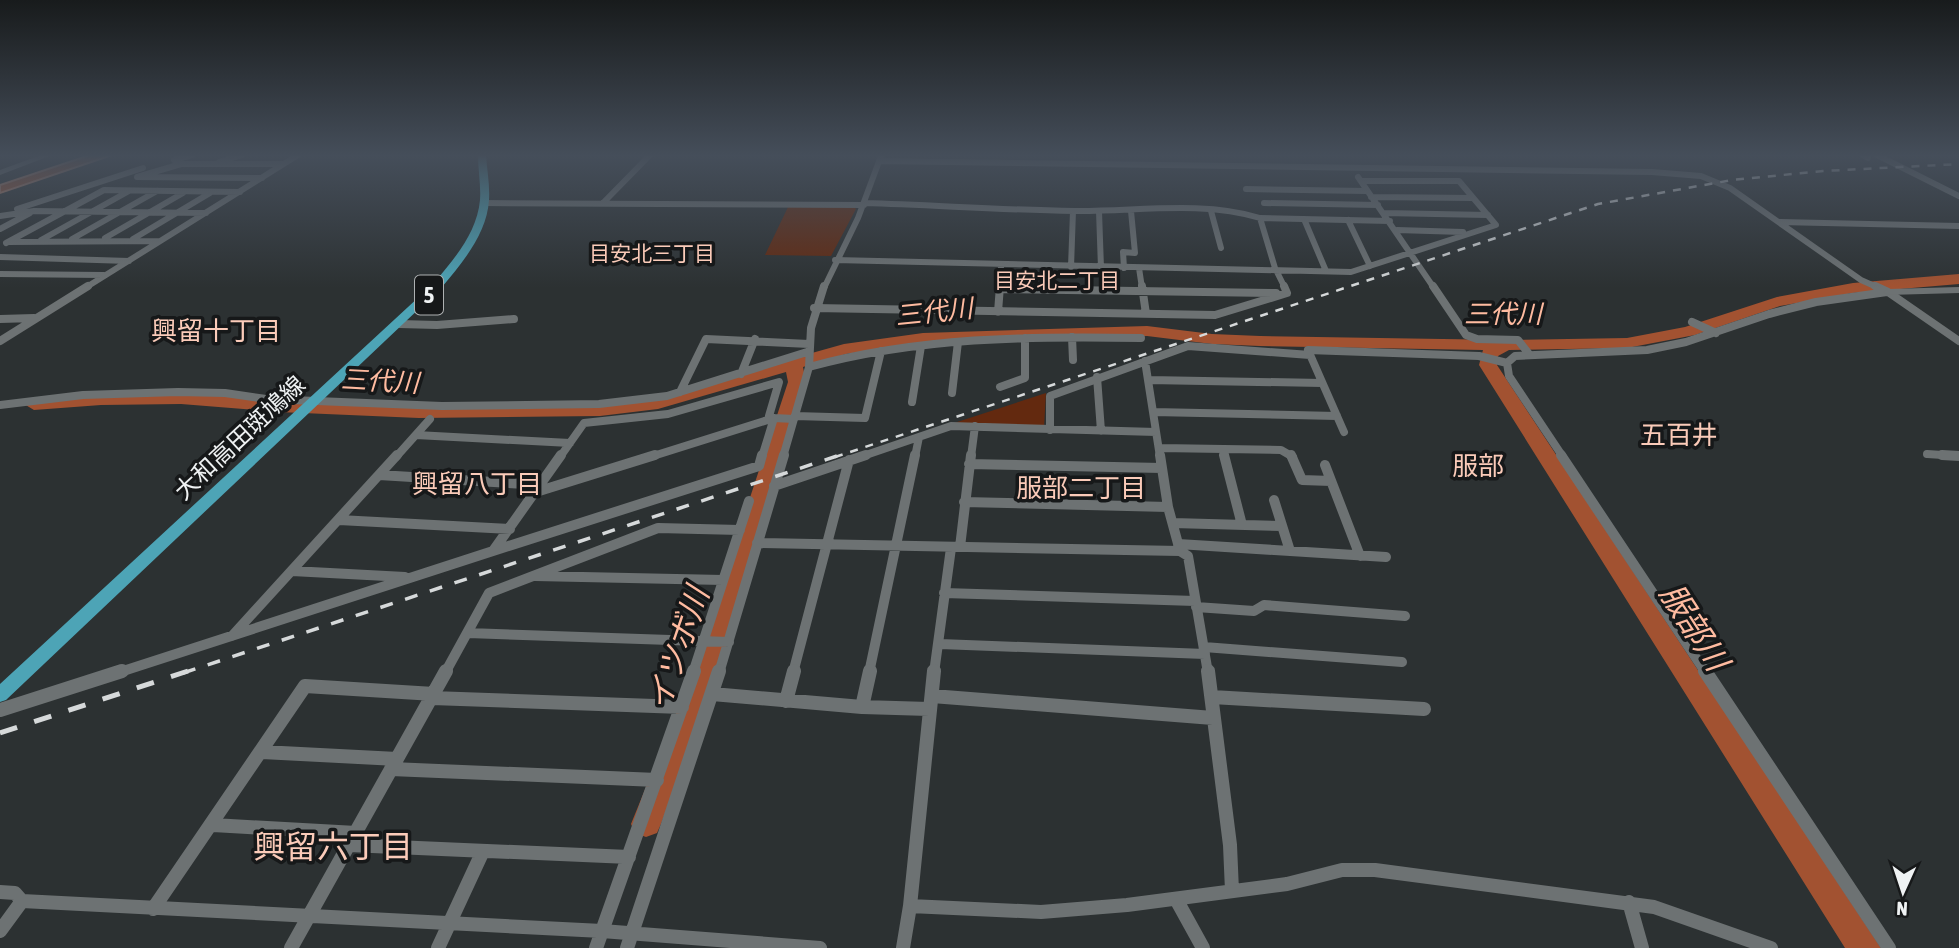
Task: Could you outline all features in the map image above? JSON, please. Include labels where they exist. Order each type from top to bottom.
[{"type":"main road","name":"大和高田斑鳩線","points":[[0,695],[438,285],[458,261],[480,220],[484,199]]},
{"type":"street","points":[[0,215],[47,199]]},
{"type":"street","points":[[3,243],[86,199]]},
{"type":"street","points":[[38,242],[116,199]]},
{"type":"street","points":[[69,241],[143,199]]},
{"type":"street","points":[[101,240],[171,199]]},
{"type":"street","points":[[133,240],[200,199]]},
{"type":"street","points":[[0,341],[228,199]]},
{"type":"street","points":[[603,203],[606,199]]},
{"type":"street","points":[[630,941],[712,694],[725,642],[795,417],[808,367],[814,308],[866,199]]},
{"type":"street","points":[[1373,199],[1466,335],[1477,339],[1520,342],[1528,353]]},
{"type":"street","points":[[835,260],[1000,266],[1351,272],[1496,225],[1474,199]]},
{"type":"street","points":[[1747,199],[1865,282],[1886,291],[1959,341]]},
{"type":"street","points":[[484,203],[864,204],[1073,211],[1211,211],[1250,213],[1260,218],[1390,221]]},
{"type":"street","points":[[1264,203],[1378,205]]},
{"type":"street","points":[[0,215],[34,211],[206,213]]},
{"type":"street","points":[[0,229],[34,211]]},
{"type":"street","points":[[1070,267],[1073,211]]},
{"type":"street","points":[[1098,211],[1101,268]]},
{"type":"street","points":[[1124,268],[1123,253],[1135,253],[1131,211]]},
{"type":"street","points":[[1211,211],[1221,248]]},
{"type":"street","points":[[1384,213],[1488,215]]},
{"type":"street","points":[[1260,218],[1287,293]]},
{"type":"street","points":[[1304,219],[1326,271]]},
{"type":"street","points":[[1348,220],[1370,266]]},
{"type":"street","points":[[1780,222],[1959,226]]},
{"type":"street","points":[[1396,230],[1474,232]]},
{"type":"street","points":[[145,232],[174,233]]},
{"type":"street","points":[[3,243],[162,241]]},
{"type":"street","points":[[0,257],[130,261]]},
{"type":"street","points":[[998,312],[1000,266]]},
{"type":"street","points":[[1139,268],[1146,314]]},
{"type":"street","points":[[0,274],[106,275]]},
{"type":"street","points":[[999,289],[1287,293]]},
{"type":"street","points":[[1344,432],[1308,351],[1479,356],[1504,362],[1528,353],[1647,350],[1715,333],[1769,314],[1816,302],[1886,291],[1959,290]]},
{"type":"street","points":[[814,308],[1215,315],[1287,293]]},
{"type":"street","points":[[0,318],[37,318]]},
{"type":"street","points":[[399,324],[448,325],[514,319]]},
{"type":"street","points":[[1693,323],[1715,333]]},
{"type":"street","points":[[1072,337],[1073,359]]},
{"type":"street","points":[[808,367],[846,356],[958,342],[1026,338],[1142,338]]},
{"type":"street","points":[[1000,387],[1025,378],[1026,338]]},
{"type":"street","points":[[680,392],[706,339],[755,340],[808,348]]},
{"type":"street","points":[[741,374],[755,340]]},
{"type":"street","points":[[952,393],[958,342]]},
{"type":"street","points":[[912,402],[921,346]]},
{"type":"street","points":[[1050,430],[1050,396],[1188,346],[1310,355]]},
{"type":"street","points":[[0,405],[83,395],[177,392],[314,402],[543,406],[643,400],[741,374],[808,348]]},
{"type":"street","points":[[379,475],[538,488],[774,418],[866,418],[881,351]]},
{"type":"street","points":[[1145,361],[1168,507],[1179,547],[1188,556],[1205,651],[1215,712],[1213,718],[1230,845],[1232,891]]},
{"type":"street","points":[[1504,362],[1509,376],[1628,559],[1889,948]]},
{"type":"street","points":[[1097,377],[1101,431]]},
{"type":"street","points":[[1149,380],[1322,383]]},
{"type":"street","points":[[493,551],[584,423],[668,414],[779,382],[769,416],[774,418]]},
{"type":"street","points":[[1153,412],[1337,416]]},
{"type":"street","points":[[0,710],[231,638],[759,466],[774,418]]},
{"type":"street","points":[[231,638],[430,419]]},
{"type":"street","points":[[774,486],[951,426],[1156,432]]},
{"type":"street","points":[[903,948],[910,906],[944,593],[964,502],[975,426]]},
{"type":"street","points":[[416,435],[570,443]]},
{"type":"street","points":[[862,706],[919,437]]},
{"type":"street","points":[[1160,448],[1281,450],[1293,456],[1303,480],[1331,481]]},
{"type":"street","points":[[1223,449],[1242,525]]},
{"type":"street","points":[[1927,454],[1959,456]]},
{"type":"street","points":[[786,701],[849,460]]},
{"type":"street","points":[[969,464],[1162,468]]},
{"type":"street","points":[[1325,465],[1360,555]]},
{"type":"street","points":[[1275,500],[1290,551]]},
{"type":"street","points":[[596,948],[706,641],[749,501]]},
{"type":"street","points":[[964,502],[1168,507]]},
{"type":"street","points":[[339,520],[510,528]]},
{"type":"street","points":[[1173,523],[1282,526]]},
{"type":"street","points":[[291,948],[489,593],[658,528],[740,530]]},
{"type":"street","points":[[757,543],[896,547],[1179,547],[1386,557]]},
{"type":"street","points":[[292,571],[413,578]]},
{"type":"street","points":[[530,576],[723,580]]},
{"type":"street","points":[[944,593],[1196,604],[1254,611],[1264,605],[1405,616]]},
{"type":"street","points":[[468,634],[725,642]]},
{"type":"street","points":[[940,645],[1205,651],[1402,662]]},
{"type":"street","points":[[153,909],[213,825],[305,686],[433,696],[682,707]]},
{"type":"street","points":[[712,694],[862,706],[931,702],[1213,718]]},
{"type":"street","points":[[1212,697],[1424,709]]},
{"type":"street","points":[[262,752],[394,764],[657,780]]},
{"type":"street","points":[[213,825],[483,851],[629,857]]},
{"type":"street","points":[[438,948],[483,851]]},
{"type":"street","points":[[910,906],[1041,912],[1176,899],[1287,884],[1342,870],[1375,870],[1629,902],[1654,907],[1771,948]]},
{"type":"street","points":[[0,892],[15,892],[22,901],[308,918],[602,931],[630,941],[820,948]]},
{"type":"street","points":[[1176,899],[1203,948]]},
{"type":"street","points":[[0,931],[22,901]]},
{"type":"street","points":[[1629,902],[1642,948]]},
{"type":"shaded area","points":[[788,207],[856,209],[831,256],[765,255]]},
{"type":"shaded area","points":[[1046,393],[1044,427],[951,424]]},
{"type":"waterway","name":"三代川","points":[[1505,345],[1627,343],[1689,331],[1777,302],[1853,288],[1959,279]]},
{"type":"waterway","name":"三代川","points":[[34,404],[101,399],[181,398],[279,406],[419,412],[600,410],[658,403],[844,349],[923,338],[1147,331],[1212,339],[1260,341],[1505,345]]},
{"type":"waterway","name":"服部川","points":[[1505,345],[1489,354],[1488,365],[1864,948]]},
{"type":"waterway","name":"イツボ川","points":[[646,824],[705,674],[797,382],[794,366]]},
{"type":"railway","points":[[835,457],[1598,204],[1625,199]]},
{"type":"railway","points":[[183,673],[840,455]]},
{"type":"railway","points":[[0,733],[188,671]]},
{"type":"district","name":"目安北三丁目","points":[[652,254]]},
{"type":"district","name":"目安北二丁目","points":[[1057,281]]},
{"type":"district","name":"興留十丁目","points":[[216,331]]},
{"type":"district","name":"五百井","points":[[1679,435]]},
{"type":"district","name":"服部","points":[[1478,466]]},
{"type":"district","name":"興留八丁目","points":[[477,484]]},
{"type":"district","name":"服部二丁目","points":[[1081,488]]},
{"type":"district","name":"興留六丁目","points":[[333,847]]}]
